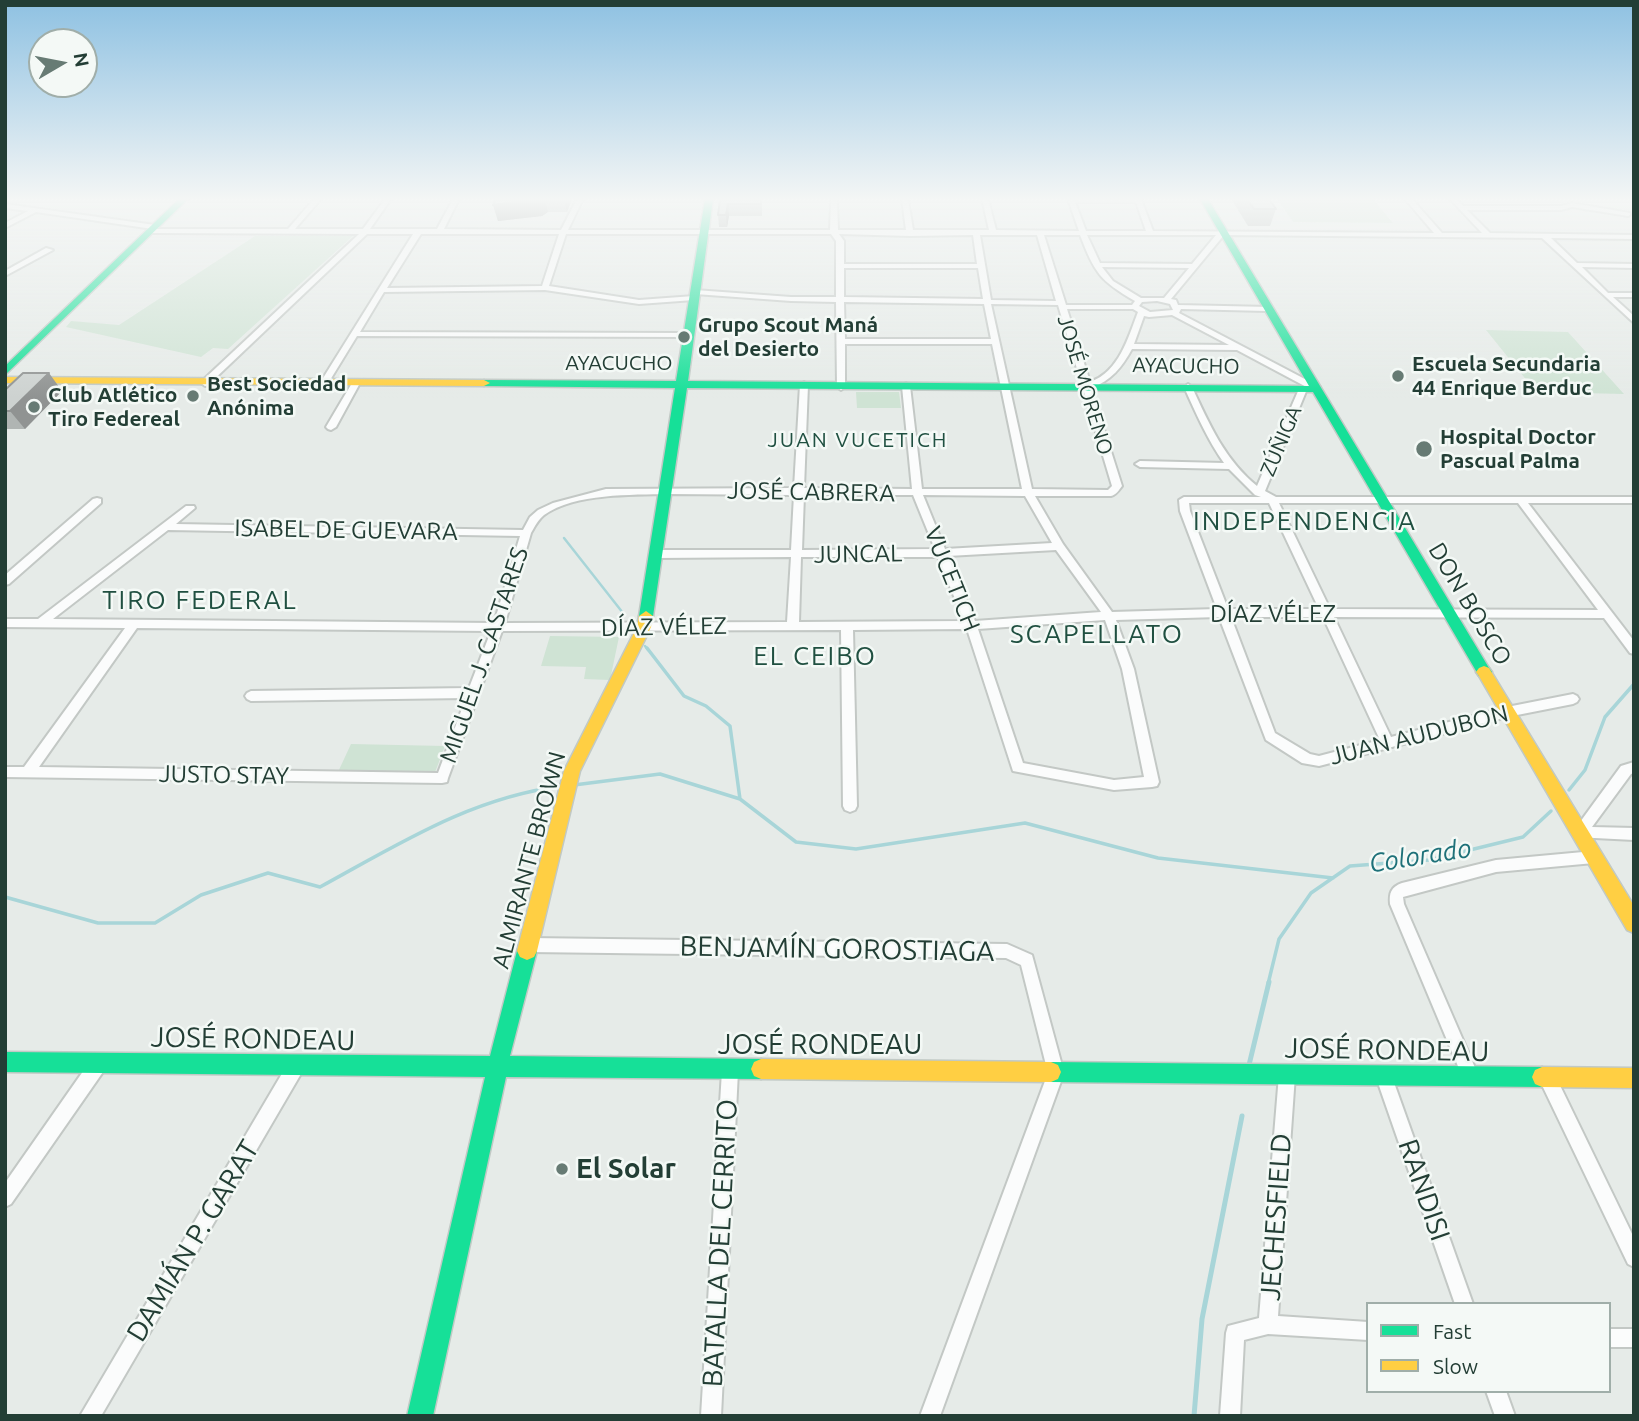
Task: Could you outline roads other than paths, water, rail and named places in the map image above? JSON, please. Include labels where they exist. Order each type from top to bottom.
[{"type":"main road","points":[[5,372],[115,265]]},
{"type":"main road","name":"ALMIRANTE BROWN","points":[[420,1416],[497,1069],[572,772],[644,627],[668,491],[680,384],[699,265]]},
{"type":"main road","name":"DON BOSCO","points":[[1241,265],[1310,389],[1381,499],[1634,924]]},
{"type":"main road","name":"AYACUCHO","points":[[5,380],[1310,389]]},
{"type":"main road","name":"JOSÉ RONDEAU","points":[[5,1062],[497,1069],[1634,1078]]},
{"type":"street","points":[[5,274],[21,265]]},
{"type":"street","points":[[205,383],[330,265]]},
{"type":"street","points":[[324,383],[398,265]]},
{"type":"street","points":[[545,288],[552,265]]},
{"type":"street","points":[[840,265],[841,387]]},
{"type":"street","points":[[884,265],[981,266],[1004,387],[1028,492],[1059,546],[1109,616]]},
{"type":"street","name":"JOSÉ MORENO","points":[[1049,265],[1117,486],[1111,493]]},
{"type":"street","points":[[1100,265],[1108,280],[1139,307]]},
{"type":"street","points":[[1139,307],[1166,300],[1193,265]]},
{"type":"street","points":[[1575,265],[1634,321]]},
{"type":"street","points":[[1593,265],[1634,266]]},
{"type":"street","points":[[383,290],[545,288],[639,302],[694,295],[987,302],[1175,310],[1267,309]]},
{"type":"street","points":[[1606,295],[1634,295]]},
{"type":"street","points":[[1166,300],[1175,310],[1310,389]]},
{"type":"street","points":[[1088,386],[1101,383],[1130,346],[1139,307]]},
{"type":"street","points":[[356,334],[688,335]]},
{"type":"street","points":[[841,341],[995,342]]},
{"type":"street","points":[[1130,346],[1238,348]]},
{"type":"street","points":[[331,427],[356,383]]},
{"type":"street","points":[[793,625],[804,385]]},
{"type":"street","name":"VUCETICH","points":[[906,386],[917,493],[971,625],[1018,767],[1114,785],[1152,782],[1128,669],[1109,616]]},
{"type":"street","points":[[1188,387],[1214,442],[1231,466],[1259,493],[1272,499],[1387,741]]},
{"type":"street","name":"ZÚÑIGA","points":[[1259,493],[1310,389]]},
{"type":"street","points":[[1139,464],[1231,466]]},
{"type":"street","name":"JOSÉ CABRERA","points":[[526,533],[542,512],[557,505],[606,492],[1111,493]]},
{"type":"street","points":[[1520,499],[1634,650]]},
{"type":"street","points":[[1226,613],[1185,511],[1184,500],[1634,500]]},
{"type":"street","points":[[5,581],[97,501]]},
{"type":"street","points":[[39,624],[190,508]]},
{"type":"street","name":"ISABEL DE GUEVARA","points":[[165,527],[526,533]]},
{"type":"street","name":"MIGUEL J. CASTARES","points":[[442,778],[498,627],[526,533]]},
{"type":"street","name":"JUNCAL","points":[[656,554],[941,553],[1059,546]]},
{"type":"street","name":"DÍAZ VÉLEZ","points":[[5,623],[498,627],[971,625],[1109,616],[1226,613],[1449,614]]},
{"type":"street","name":"JUAN AUDUBON","points":[[1226,613],[1270,736],[1307,759],[1319,761],[1387,741],[1573,699]]},
{"type":"street","points":[[1449,614],[1606,614]]},
{"type":"street","points":[[847,625],[850,806]]},
{"type":"street","points":[[28,772],[133,626]]},
{"type":"street","points":[[251,696],[474,693]]},
{"type":"street","points":[[1580,833],[1626,770],[1634,767]]},
{"type":"street","name":"JUSTO STAY","points":[[5,772],[442,778]]},
{"type":"street","points":[[1580,833],[1634,834]]},
{"type":"street","points":[[1471,1077],[1397,904],[1396,894],[1402,889],[1496,866],[1594,857]]},
{"type":"street","name":"BENJAMÍN GOROSTIAGA","points":[[529,945],[1007,951],[1027,960],[1056,1073]]},
{"type":"street","points":[[5,1198],[99,1063]]},
{"type":"street","name":"DAMIÁN P. GARAT","points":[[90,1416],[296,1066]]},
{"type":"street","name":"BATALLA DEL CERRITO","points":[[710,1416],[730,1071]]},
{"type":"street","points":[[930,1416],[1056,1073]]},
{"type":"street","name":"JECHESFIELD","points":[[1230,1416],[1235,1332],[1268,1325],[1287,1075]]},
{"type":"street","name":"RANDISI","points":[[1384,1077],[1463,1302]]},
{"type":"street","points":[[1547,1077],[1634,1258]]},
{"type":"street","points":[[1268,1325],[1366,1331]]},
{"type":"street","points":[[1611,1338],[1634,1338]]},
{"type":"street","points":[[1497,1393],[1505,1416]]},
{"type":"waterway","points":[[564,538],[623,613]]},
{"type":"waterway","points":[[645,646],[648,650]]},
{"type":"waterway","points":[[647,648],[684,696],[706,706],[730,726],[740,799]]},
{"type":"waterway","name":"Colorado","points":[[1569,790],[1585,770],[1605,717],[1634,684]]},
{"type":"waterway","points":[[574,785],[660,774],[740,799]]},
{"type":"waterway","points":[[5,897],[98,923],[155,923],[201,895],[268,873],[320,887],[437,824],[467,811],[498,800],[563,786]]},
{"type":"waterway","points":[[740,799],[796,842],[856,849],[1025,823],[1158,858],[1333,878]]},
{"type":"waterway","name":"Colorado","points":[[1333,878],[1350,866],[1429,860],[1523,837],[1551,811]]},
{"type":"waterway","name":"Colorado","points":[[1268,984],[1279,939],[1311,893],[1333,878]]},
{"type":"waterway","name":"Colorado","points":[[1249,1065],[1269,982]]},
{"type":"waterway","name":"Colorado","points":[[1194,1416],[1202,1319],[1242,1116]]},
{"type":"place","name":"Grupo Scout Maná del Desierto","points":[[684,337]]},
{"type":"place","name":"Escuela Secundaria 44 Enrique Berduc","points":[[1398,376]]},
{"type":"place","name":"Best Sociedad Anónima","points":[[193,396]]},
{"type":"place","name":"Club Atlético Tiro Federeal","points":[[34,407]]},
{"type":"place","name":"Hospital Doctor Pascual Palma","points":[[1424,449]]},
{"type":"place","name":"El Solar","points":[[562,1169]]},
{"type":"district","name":"JUAN VUCETICH","points":[[858,440]]},
{"type":"district","name":"INDEPENDENCIA","points":[[1305,521]]},
{"type":"district","name":"TIRO FEDERAL","points":[[200,600]]},
{"type":"district","name":"SCAPELLATO","points":[[1097,634]]},
{"type":"district","name":"EL CEIBO","points":[[815,656]]}]
